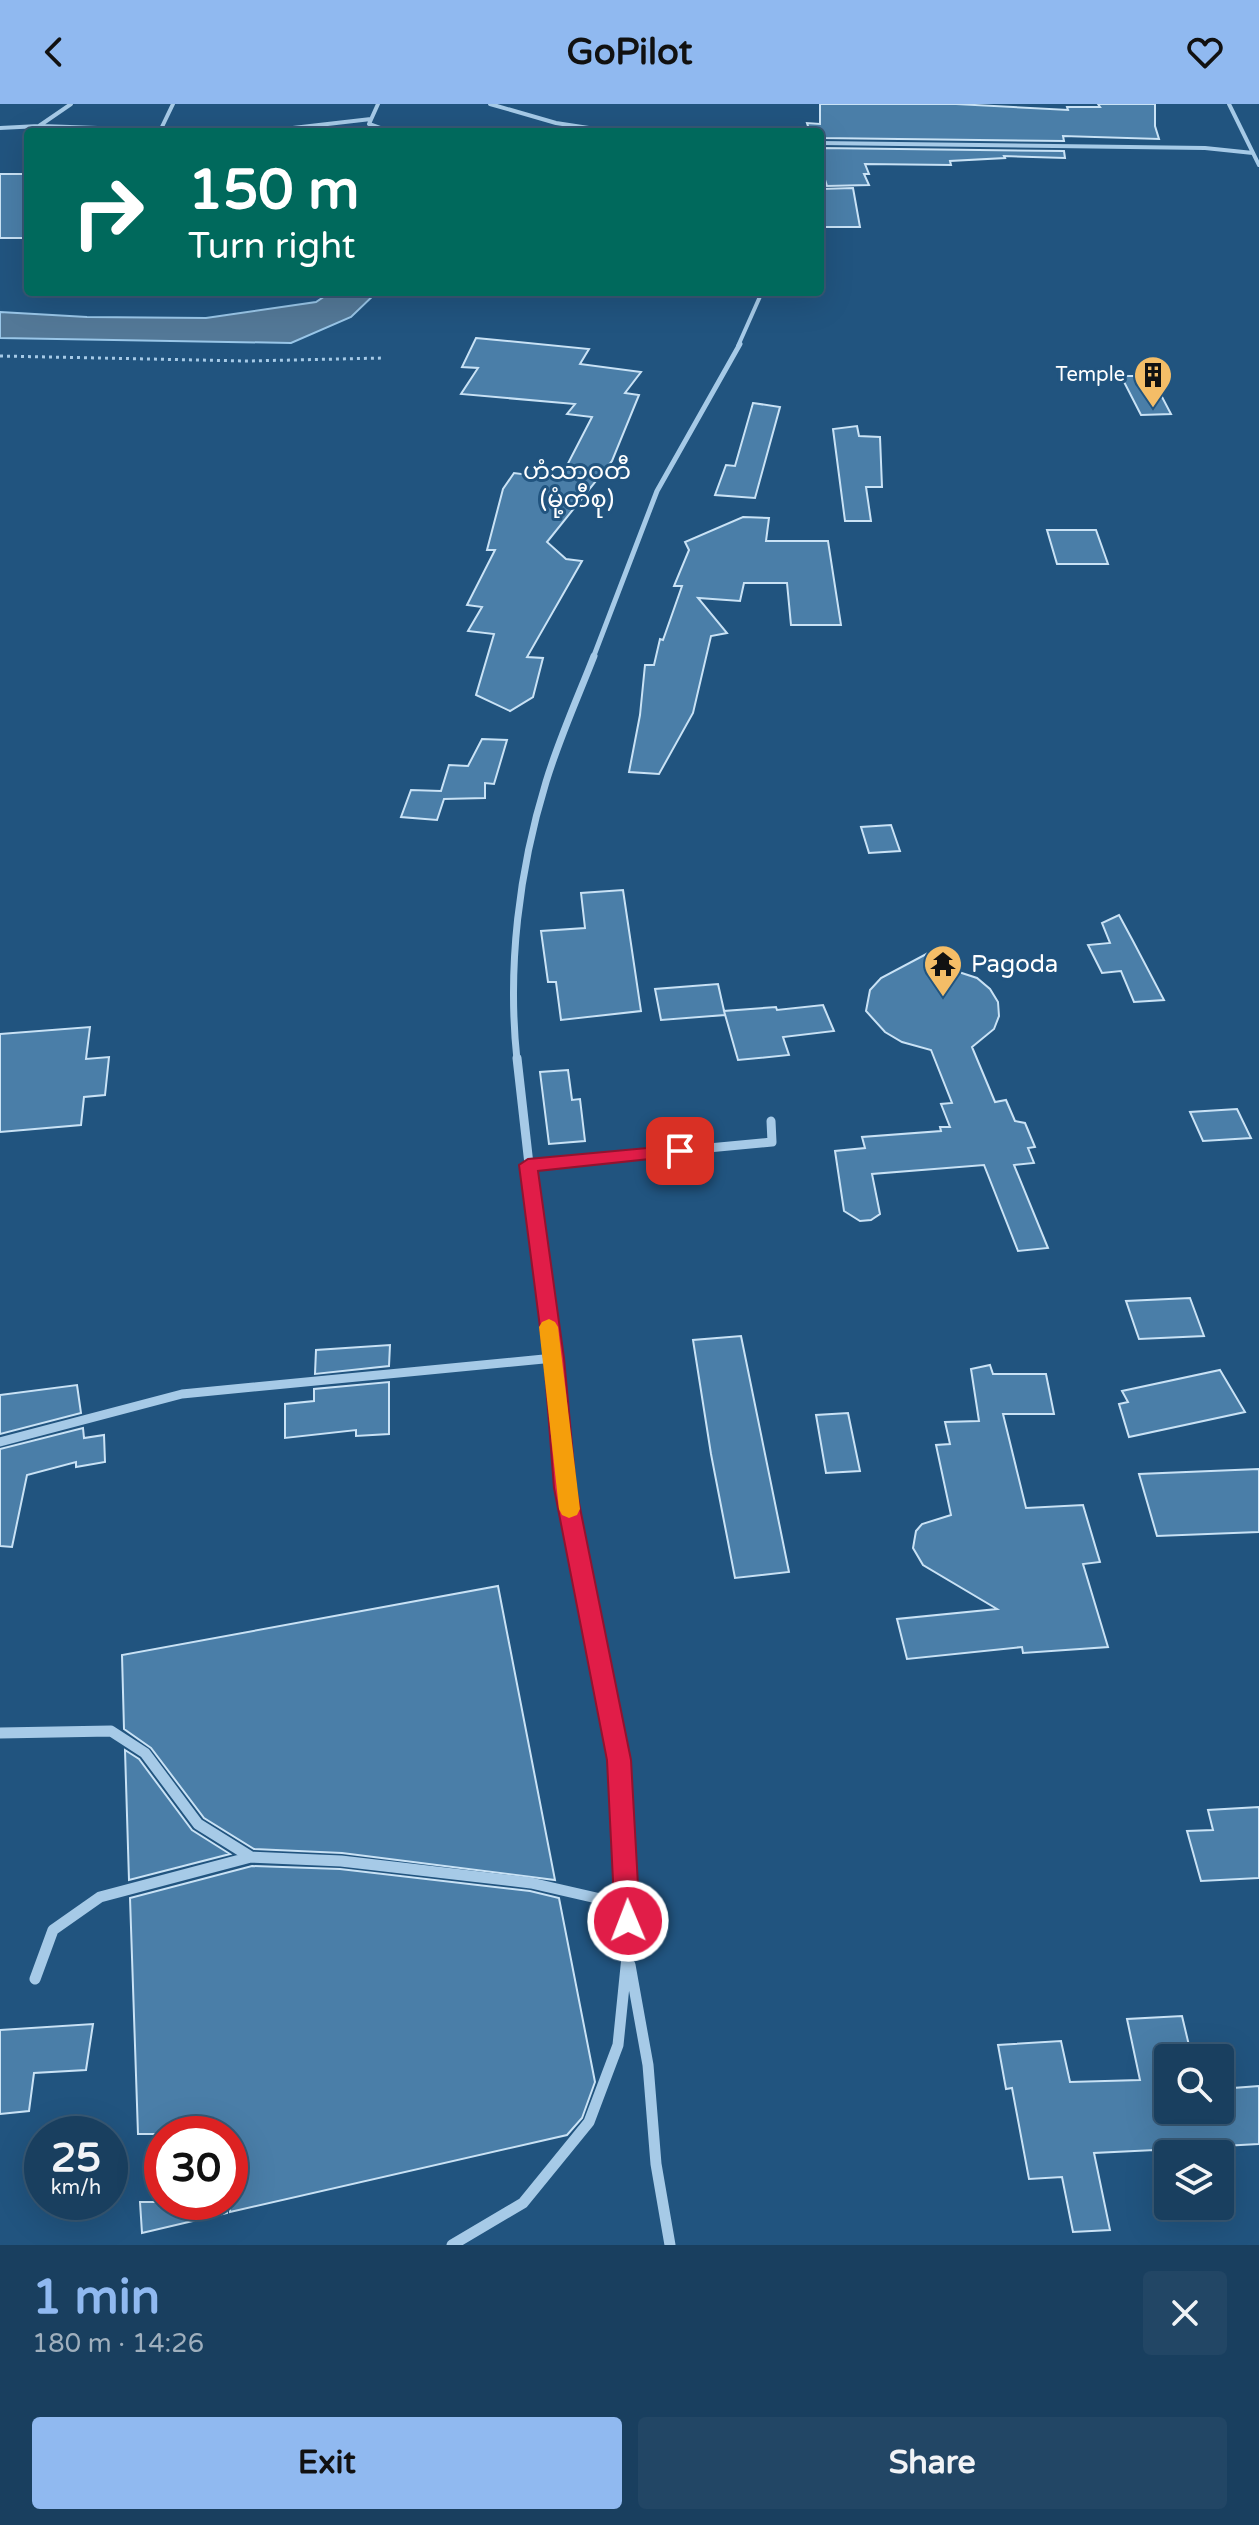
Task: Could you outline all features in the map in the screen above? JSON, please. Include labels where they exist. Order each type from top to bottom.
[{"type":"street","points":[[42,126],[50,124],[71,104]]},
{"type":"street","points":[[161,128],[173,104]]},
{"type":"street","points":[[378,104],[369,124],[380,128]]},
{"type":"street","points":[[490,104],[556,123],[589,128]]},
{"type":"street","points":[[1229,104],[1259,165]]},
{"type":"street","points":[[293,128],[371,119]]},
{"type":"street","points":[[0,128],[89,128]]},
{"type":"street","points":[[824,143],[1205,148],[1253,153]]},
{"type":"street","points":[[452,2245],[523,2203],[589,2122],[618,2045],[627,1952],[619,1760],[565,1488],[554,1358],[528,1165],[513,1020],[515,934],[547,779],[657,491],[746,333],[760,296]]},
{"type":"street","points":[[528,1165],[772,1142],[771,1121]]},
{"type":"street","points":[[0,1442],[182,1394],[554,1358]]},
{"type":"street","points":[[0,1733],[111,1731],[145,1753],[198,1824],[251,1857]]},
{"type":"street","points":[[35,1979],[53,1930],[100,1897],[251,1857],[341,1861],[531,1883],[627,1905]]},
{"type":"street","points":[[627,1952],[648,2065],[656,2164],[670,2245]]},
{"type":"path","points":[[0,356],[247,361],[384,358]]},
{"type":"water","points":[[325,296],[373,296],[351,317],[291,343],[0,338],[0,312],[87,317],[206,318],[316,302]]},
{"type":"building","points":[[820,104],[956,104],[1068,110],[1067,107],[1100,107],[1098,104],[1155,104],[1155,126],[1159,139],[1063,136],[1064,141],[824,138],[824,128],[809,128],[807,123],[820,124]]},
{"type":"building","points":[[824,148],[1064,151],[1065,158],[1004,156],[950,161],[951,165],[865,164],[869,174],[864,174],[869,185],[827,186]]},
{"type":"building","points":[[0,174],[24,174],[24,238],[0,238]]},
{"type":"building","points":[[853,188],[860,227],[824,227],[824,189]]},
{"type":"building","points":[[476,338],[589,349],[580,364],[641,372],[625,393],[639,395],[612,461],[547,542],[566,559],[582,561],[527,657],[543,658],[533,697],[510,711],[476,695],[494,634],[468,631],[482,607],[467,605],[495,550],[487,550],[503,489],[514,473],[560,479],[592,417],[567,414],[575,404],[461,394],[478,368],[462,367]]},
{"type":"building","points":[[1121,376],[1151,376],[1171,414],[1141,415]]},
{"type":"building","points":[[753,403],[780,407],[755,498],[715,495],[726,465],[735,466]]},
{"type":"building","points":[[857,426],[859,436],[880,437],[882,487],[866,487],[871,521],[845,521],[833,429]]},
{"type":"building","points":[[743,517],[769,518],[766,541],[828,541],[841,625],[791,625],[787,583],[744,583],[740,601],[698,598],[727,633],[711,636],[693,713],[659,774],[629,772],[640,715],[645,665],[654,665],[660,639],[663,640],[682,586],[674,586],[689,550],[685,542]]},
{"type":"building","points":[[1047,530],[1096,530],[1108,564],[1057,564]]},
{"type":"building","points":[[482,739],[507,740],[494,784],[485,783],[485,798],[444,799],[437,820],[401,817],[411,790],[441,791],[449,765],[468,766]]},
{"type":"building","points":[[891,825],[900,851],[869,853],[861,827]]},
{"type":"building","points":[[623,890],[641,1011],[561,1020],[556,982],[548,982],[541,931],[585,928],[581,893]]},
{"type":"building","points":[[1119,915],[1164,1000],[1134,1002],[1121,971],[1102,973],[1088,945],[1110,943],[1102,923]]},
{"type":"building","points":[[932,951],[937,965],[977,978],[990,989],[998,1002],[999,1016],[994,1029],[972,1047],[995,1102],[1006,1100],[1015,1121],[1025,1123],[1035,1147],[1028,1148],[1034,1163],[1014,1165],[1048,1248],[1018,1251],[984,1165],[872,1174],[880,1214],[871,1220],[860,1221],[844,1211],[835,1151],[865,1148],[862,1137],[941,1131],[940,1127],[950,1127],[941,1104],[952,1103],[931,1050],[902,1042],[885,1032],[866,1011],[870,990],[881,978]]},
{"type":"building","points":[[718,984],[725,1015],[661,1020],[655,989]]},
{"type":"building","points":[[823,1005],[834,1031],[783,1037],[789,1055],[738,1060],[724,1011]]},
{"type":"building","points":[[90,1027],[86,1059],[109,1057],[105,1095],[84,1097],[81,1125],[0,1132],[0,1034]]},
{"type":"building","points":[[568,1070],[572,1100],[580,1099],[585,1141],[549,1144],[540,1072]]},
{"type":"building","points":[[1237,1109],[1251,1138],[1203,1141],[1190,1112]]},
{"type":"building","points":[[1190,1298],[1204,1336],[1139,1339],[1126,1301]]},
{"type":"building","points":[[741,1336],[789,1572],[735,1578],[693,1340]]},
{"type":"building","points":[[390,1345],[389,1366],[315,1374],[316,1350]]},
{"type":"building","points":[[990,1365],[993,1374],[1046,1374],[1054,1414],[1003,1414],[1026,1508],[1083,1505],[1100,1562],[1083,1564],[1108,1647],[1023,1653],[1022,1647],[907,1659],[897,1619],[997,1609],[923,1565],[913,1548],[916,1531],[922,1524],[951,1515],[936,1445],[950,1444],[945,1422],[979,1421],[971,1369]]},
{"type":"building","points":[[1220,1370],[1245,1412],[1129,1437],[1119,1404],[1128,1402],[1122,1391]]},
{"type":"building","points":[[389,1382],[389,1434],[356,1436],[356,1430],[285,1438],[285,1404],[314,1401],[314,1389]]},
{"type":"building","points":[[77,1385],[81,1413],[0,1434],[0,1395]]},
{"type":"building","points":[[848,1413],[860,1471],[826,1473],[816,1415]]},
{"type":"building","points":[[83,1428],[84,1438],[104,1435],[105,1462],[76,1467],[76,1462],[27,1475],[12,1547],[0,1546],[0,1449]]},
{"type":"building","points":[[1259,1469],[1259,1532],[1157,1536],[1139,1474]]},
{"type":"building","points":[[498,1586],[555,1880],[342,1853],[254,1849],[204,1818],[151,1748],[124,1729],[122,1655]]},
{"type":"building","points":[[125,1750],[139,1759],[192,1830],[230,1854],[129,1880]]},
{"type":"building","points":[[1259,1807],[1259,1878],[1201,1881],[1187,1831],[1213,1830],[1208,1810]]},
{"type":"building","points":[[252,1866],[340,1869],[530,1891],[559,1898],[595,2082],[582,2118],[567,2135],[248,2208],[248,2116],[144,2116],[144,2134],[138,2134],[130,1898]]},
{"type":"building","points":[[1182,2016],[1189,2044],[1154,2044],[1154,2124],[1234,2124],[1234,2088],[1259,2086],[1259,2144],[1234,2145],[1234,2140],[1154,2140],[1154,2150],[1094,2153],[1110,2230],[1073,2232],[1062,2177],[1029,2179],[1012,2088],[1006,2089],[998,2045],[1061,2041],[1070,2082],[1140,2080],[1127,2019]]},
{"type":"building","points":[[93,2024],[86,2070],[34,2073],[29,2111],[0,2114],[0,2030]]},
{"type":"building","points":[[140,2202],[144,2202],[144,2220],[197,2220],[142,2233]]},
{"type":"slow traffic","points":[[549,1327],[569,1509]]},
{"type":"place","name":"Temple","points":[[1153,409]]},
{"type":"place","name":"Pagoda","points":[[943,998]]},
{"type":"district","name":"ဟံသာဝတီ (မုံ့တီစု)","points":[[577,485]]},
{"type":"route","points":[[628,1921],[619,1760],[565,1488],[554,1358],[528,1165],[680,1151]]}]
